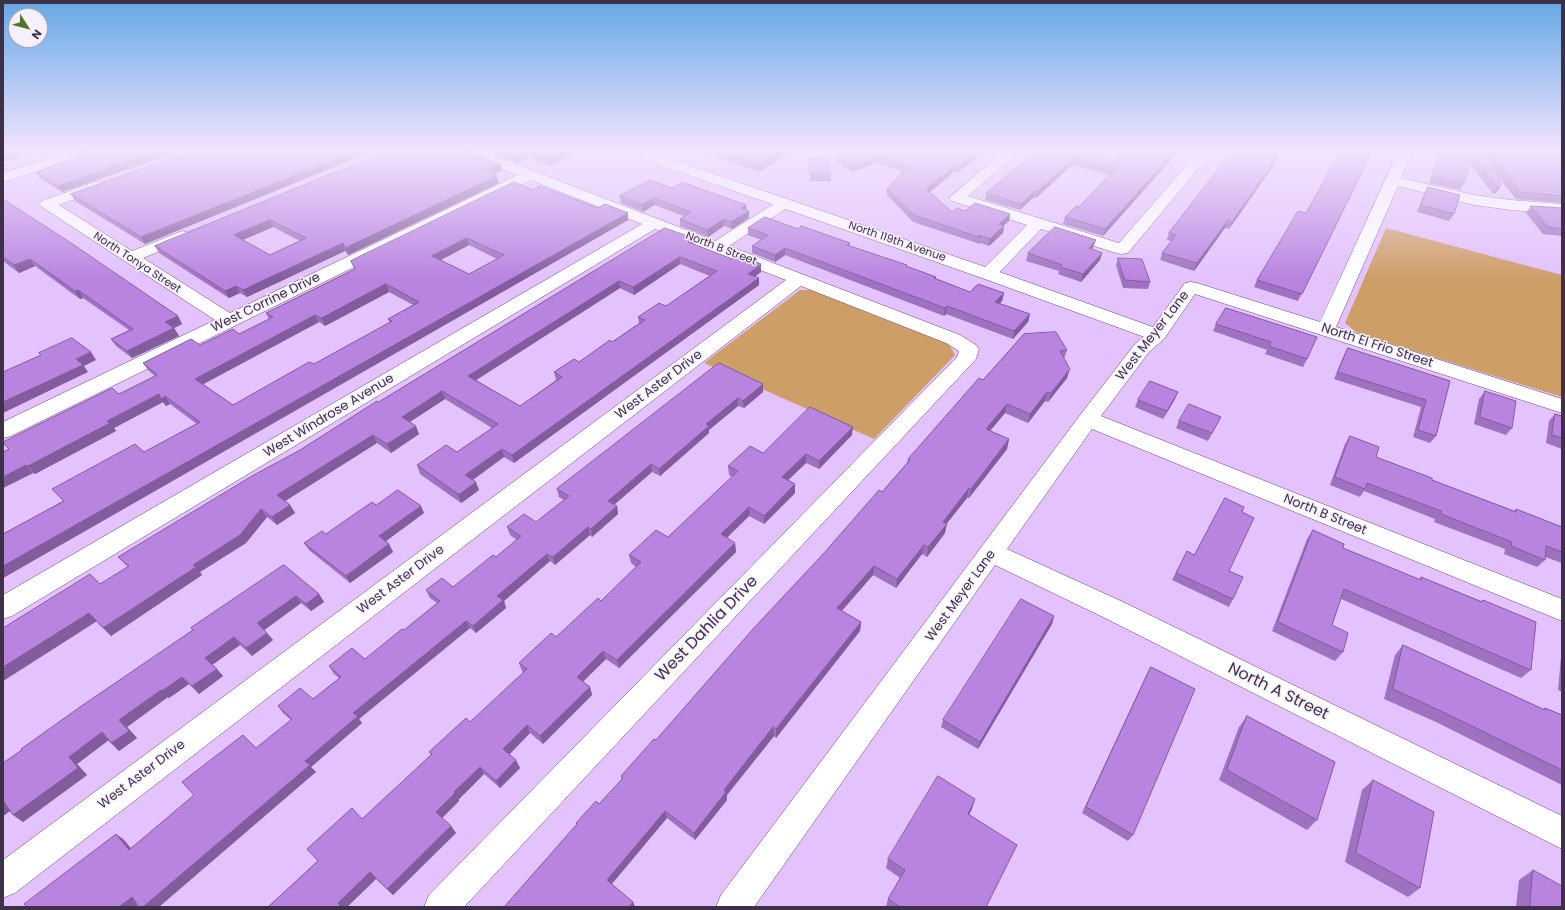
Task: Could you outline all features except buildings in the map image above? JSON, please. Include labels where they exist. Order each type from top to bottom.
[{"type":"street","name":"North Tonya Street","points":[[74,194],[46,204],[228,321]]},
{"type":"street","name":"West Corrine Drive","points":[[3,431],[490,194]]},
{"type":"street","name":"North B Street","points":[[580,194],[953,339],[969,349]]},
{"type":"street","name":"North 119th Avenue","points":[[760,194],[1157,335]]},
{"type":"street","points":[[961,194],[957,198],[1122,249],[1169,194]]},
{"type":"street","points":[[1326,330],[1387,194]]},
{"type":"street","points":[[1452,194],[1474,200],[1562,209]]},
{"type":"street","points":[[717,247],[785,203]]},
{"type":"street","name":"West Windrose Avenue","points":[[3,608],[654,223]]},
{"type":"street","points":[[988,274],[1038,223]]},
{"type":"street","points":[[130,258],[196,230]]},
{"type":"street","name":"West Aster Drive","points":[[3,881],[799,279]]},
{"type":"street","name":"North El Frio Street","points":[[1191,287],[1562,406]]},
{"type":"street","name":"West Meyer Lane","points":[[733,907],[1088,419],[1142,348],[1157,335],[1191,287]]},
{"type":"street","name":"West Dahlia Drive","points":[[441,907],[966,359],[969,349]]},
{"type":"street","name":"North B Street","points":[[1088,419],[1562,610]]},
{"type":"street","name":"North A Street","points":[[992,553],[1114,610],[1562,833]]},
{"type":"shaded area","points":[[1386,228],[1562,275],[1562,397],[1366,336],[1356,332],[1345,323]]},
{"type":"shaded area","points":[[800,290],[811,290],[949,344],[955,355],[874,439],[704,363]]}]
